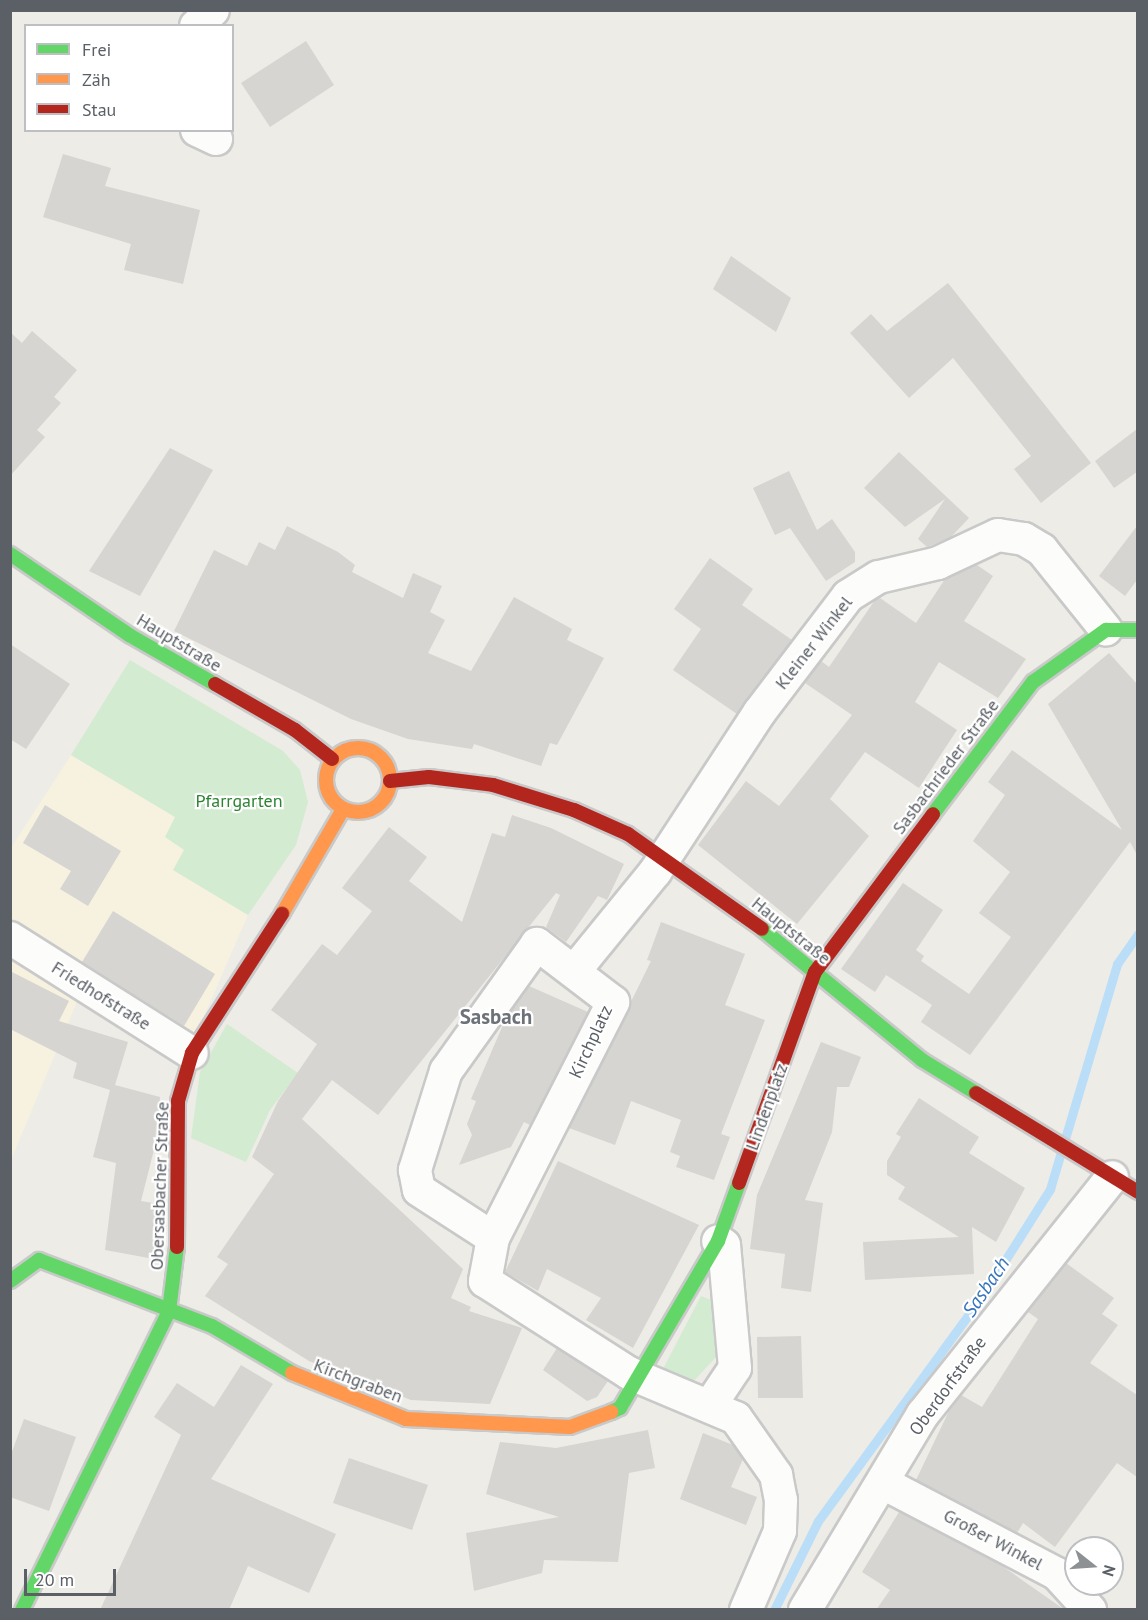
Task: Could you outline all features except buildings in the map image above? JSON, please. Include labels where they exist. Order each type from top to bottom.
[{"type":"street","points":[[198,24],[213,10]]},
{"type":"street","name":"Kleiner Winkel","points":[[576,969],[665,858],[717,777],[848,596],[879,576],[938,563],[998,535],[1024,539],[1042,550],[1106,630]]},
{"type":"street","name":"Hauptstraße","points":[[10,554],[129,635],[295,730],[332,759]]},
{"type":"street","points":[[1106,630],[1137,630]]},
{"type":"street","name":"Sasbachrieder Straße","points":[[815,972],[1033,682],[1106,630]]},
{"type":"street","points":[[346,749],[367,749],[384,761],[390,781],[374,808],[343,809],[325,783],[332,759],[346,749]]},
{"type":"street","name":"Hauptstraße","points":[[390,781],[429,777],[493,785],[574,810],[665,858],[815,972],[922,1060],[1031,1130],[1112,1177]]},
{"type":"street","name":"Obersasbacher Straße","points":[[22,1610],[169,1311],[177,1270],[177,1111],[192,1053],[308,874],[343,809]]},
{"type":"street","name":"Friedhofstraße","points":[[10,939],[192,1053]]},
{"type":"street","name":"Kirchplatz","points":[[493,1239],[419,1190],[415,1170],[446,1071],[537,944],[576,969],[613,1002],[493,1239],[485,1281],[641,1380]]},
{"type":"street","name":"Lindenplatz","points":[[641,1380],[718,1241],[815,972]]},
{"type":"street","name":"Oberdorfstraße","points":[[804,1610],[885,1484],[923,1414],[1112,1177]]},
{"type":"street","points":[[711,1404],[735,1368],[724,1245],[718,1241]]},
{"type":"street","name":"Kirchgraben","points":[[10,1281],[39,1260],[212,1326],[352,1402],[406,1419],[570,1426],[620,1408],[641,1380]]},
{"type":"street","points":[[641,1380],[711,1404],[736,1418],[776,1475],[781,1500],[780,1531],[746,1610]]},
{"type":"street","name":"Großer Winkel","points":[[885,1484],[1057,1574],[1090,1610]]},
{"type":"shaded area","points":[[71,755],[175,817],[184,850],[173,870],[248,915],[187,1055],[81,992],[11,1160],[11,848]]},
{"type":"green space","name":"Pfarrgarten","points":[[130,660],[283,751],[300,770],[308,802],[296,845],[248,915],[173,870],[184,850],[165,837],[175,817],[71,755]]},
{"type":"green space","points":[[227,1024],[298,1073],[270,1110],[246,1162],[191,1138],[200,1072]]},
{"type":"green space","points":[[701,1296],[711,1300],[717,1356],[691,1384],[663,1369]]},
{"type":"waterway","name":"Sasbach","points":[[774,1610],[818,1521],[985,1292],[1050,1189],[1117,964],[1138,934]]},
{"type":"traffic: fast","points":[[10,554],[129,635],[215,684]]},
{"type":"traffic: fast","points":[[933,814],[1033,682],[1106,630],[1138,630]]},
{"type":"traffic: fast","points":[[762,929],[922,1060],[976,1093]]},
{"type":"traffic: fast","points":[[611,1412],[620,1408],[718,1241],[739,1183]]},
{"type":"traffic: fast","points":[[22,1610],[169,1311],[177,1247]]},
{"type":"traffic: fast","points":[[10,1281],[39,1260],[212,1326],[292,1373]]},
{"type":"traffic: slow","points":[[352,748],[364,748],[381,757],[388,768],[390,780],[388,792],[381,803],[364,812],[352,812],[340,807],[331,798],[326,786],[326,774],[331,762],[340,753],[352,748]]},
{"type":"traffic: slow","points":[[282,914],[343,809]]},
{"type":"traffic: slow","points":[[292,1373],[406,1419],[570,1427],[611,1412]]},
{"type":"traffic: jam","points":[[215,684],[295,730],[332,759]]},
{"type":"traffic: jam","points":[[390,781],[429,777],[493,785],[574,810],[628,834],[762,929]]},
{"type":"traffic: jam","points":[[739,1183],[815,972],[933,814]]},
{"type":"traffic: jam","points":[[177,1247],[178,1101],[192,1053],[282,914]]},
{"type":"traffic: jam","points":[[976,1093],[1138,1192]]},
{"type":"district","name":"Sasbach","points":[[496,1017]]}]
